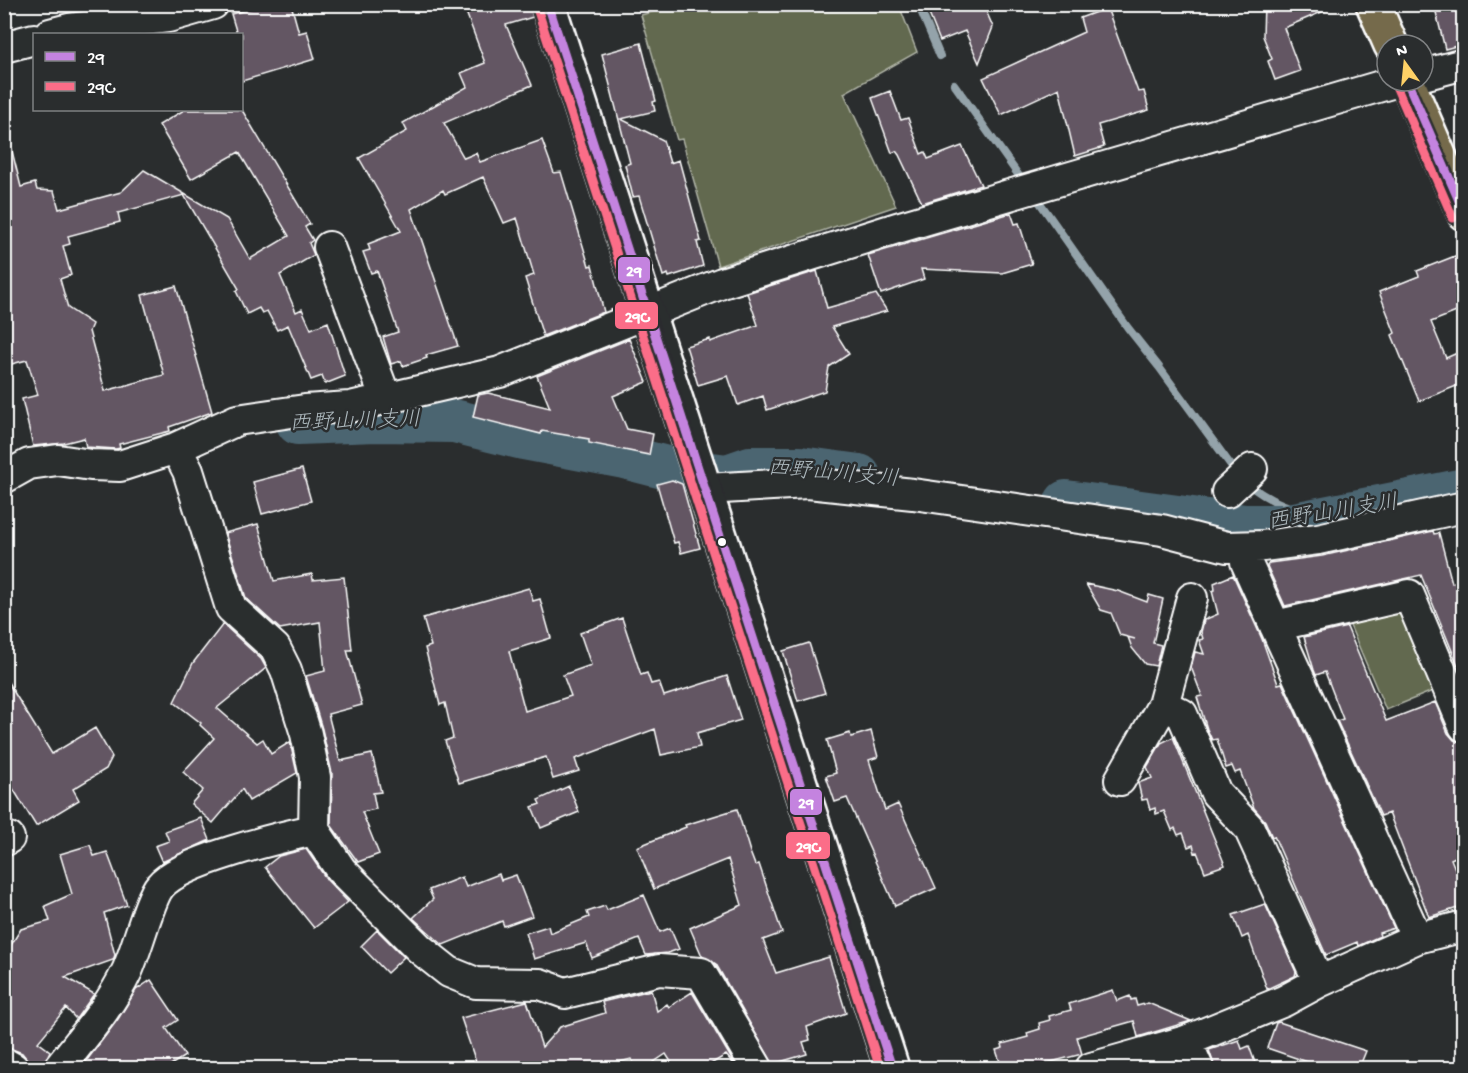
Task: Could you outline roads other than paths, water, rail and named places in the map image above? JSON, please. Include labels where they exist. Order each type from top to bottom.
[{"type":"main road","points":[[1373,4],[1386,33]]},
{"type":"main road","points":[[1412,93],[1464,213]]},
{"type":"street","points":[[54,33],[69,29],[168,17],[213,4]]},
{"type":"street","points":[[549,4],[891,1068]]},
{"type":"street","points":[[4,47],[33,39]]},
{"type":"street","points":[[1435,72],[1464,64]]},
{"type":"street","points":[[4,478],[29,464],[58,460],[120,466],[305,410],[350,407],[500,372],[648,311],[722,284],[897,228],[1375,88]]},
{"type":"street","points":[[329,247],[386,399]]},
{"type":"street","points":[[176,448],[188,471],[231,608],[275,648],[286,670],[306,734],[315,777],[314,830],[341,870],[420,949],[449,972],[476,983],[540,984],[565,993],[659,970],[701,973],[757,1068]]},
{"type":"street","points":[[1227,492],[1252,469]]},
{"type":"street","points":[[701,477],[808,483],[913,494],[1162,530],[1227,547],[1263,546],[1318,539],[1464,507]]},
{"type":"street","points":[[1246,562],[1417,938]]},
{"type":"street","points":[[1275,626],[1409,594],[1464,726]]},
{"type":"street","points":[[1120,780],[1163,705],[1192,598]]},
{"type":"street","points":[[1163,705],[1182,714],[1216,793],[1249,828],[1319,982]]},
{"type":"street","points":[[59,1068],[109,1002],[126,973],[158,887],[172,875],[187,868],[271,839],[314,830]]},
{"type":"street","points":[[1091,1068],[1186,1041],[1284,1000],[1417,938],[1464,926]]},
{"type":"street","points":[[1186,1041],[1198,1068]]},
{"type":"street","points":[[4,1063],[13,1068]]},
{"type":"waterway","points":[[918,4],[940,56]]},
{"type":"waterway","points":[[954,84],[1024,183]]},
{"type":"waterway","points":[[1038,200],[1128,328],[1238,475]]},
{"type":"waterway","name":"西野山川支川","points":[[298,423],[376,420],[454,421],[667,468],[727,476],[750,468],[800,468],[859,476]]},
{"type":"waterway","points":[[1247,483],[1274,501],[1325,518]]},
{"type":"waterway","name":"西野山川支川","points":[[1066,502],[1245,526],[1284,526],[1464,490]]}]
